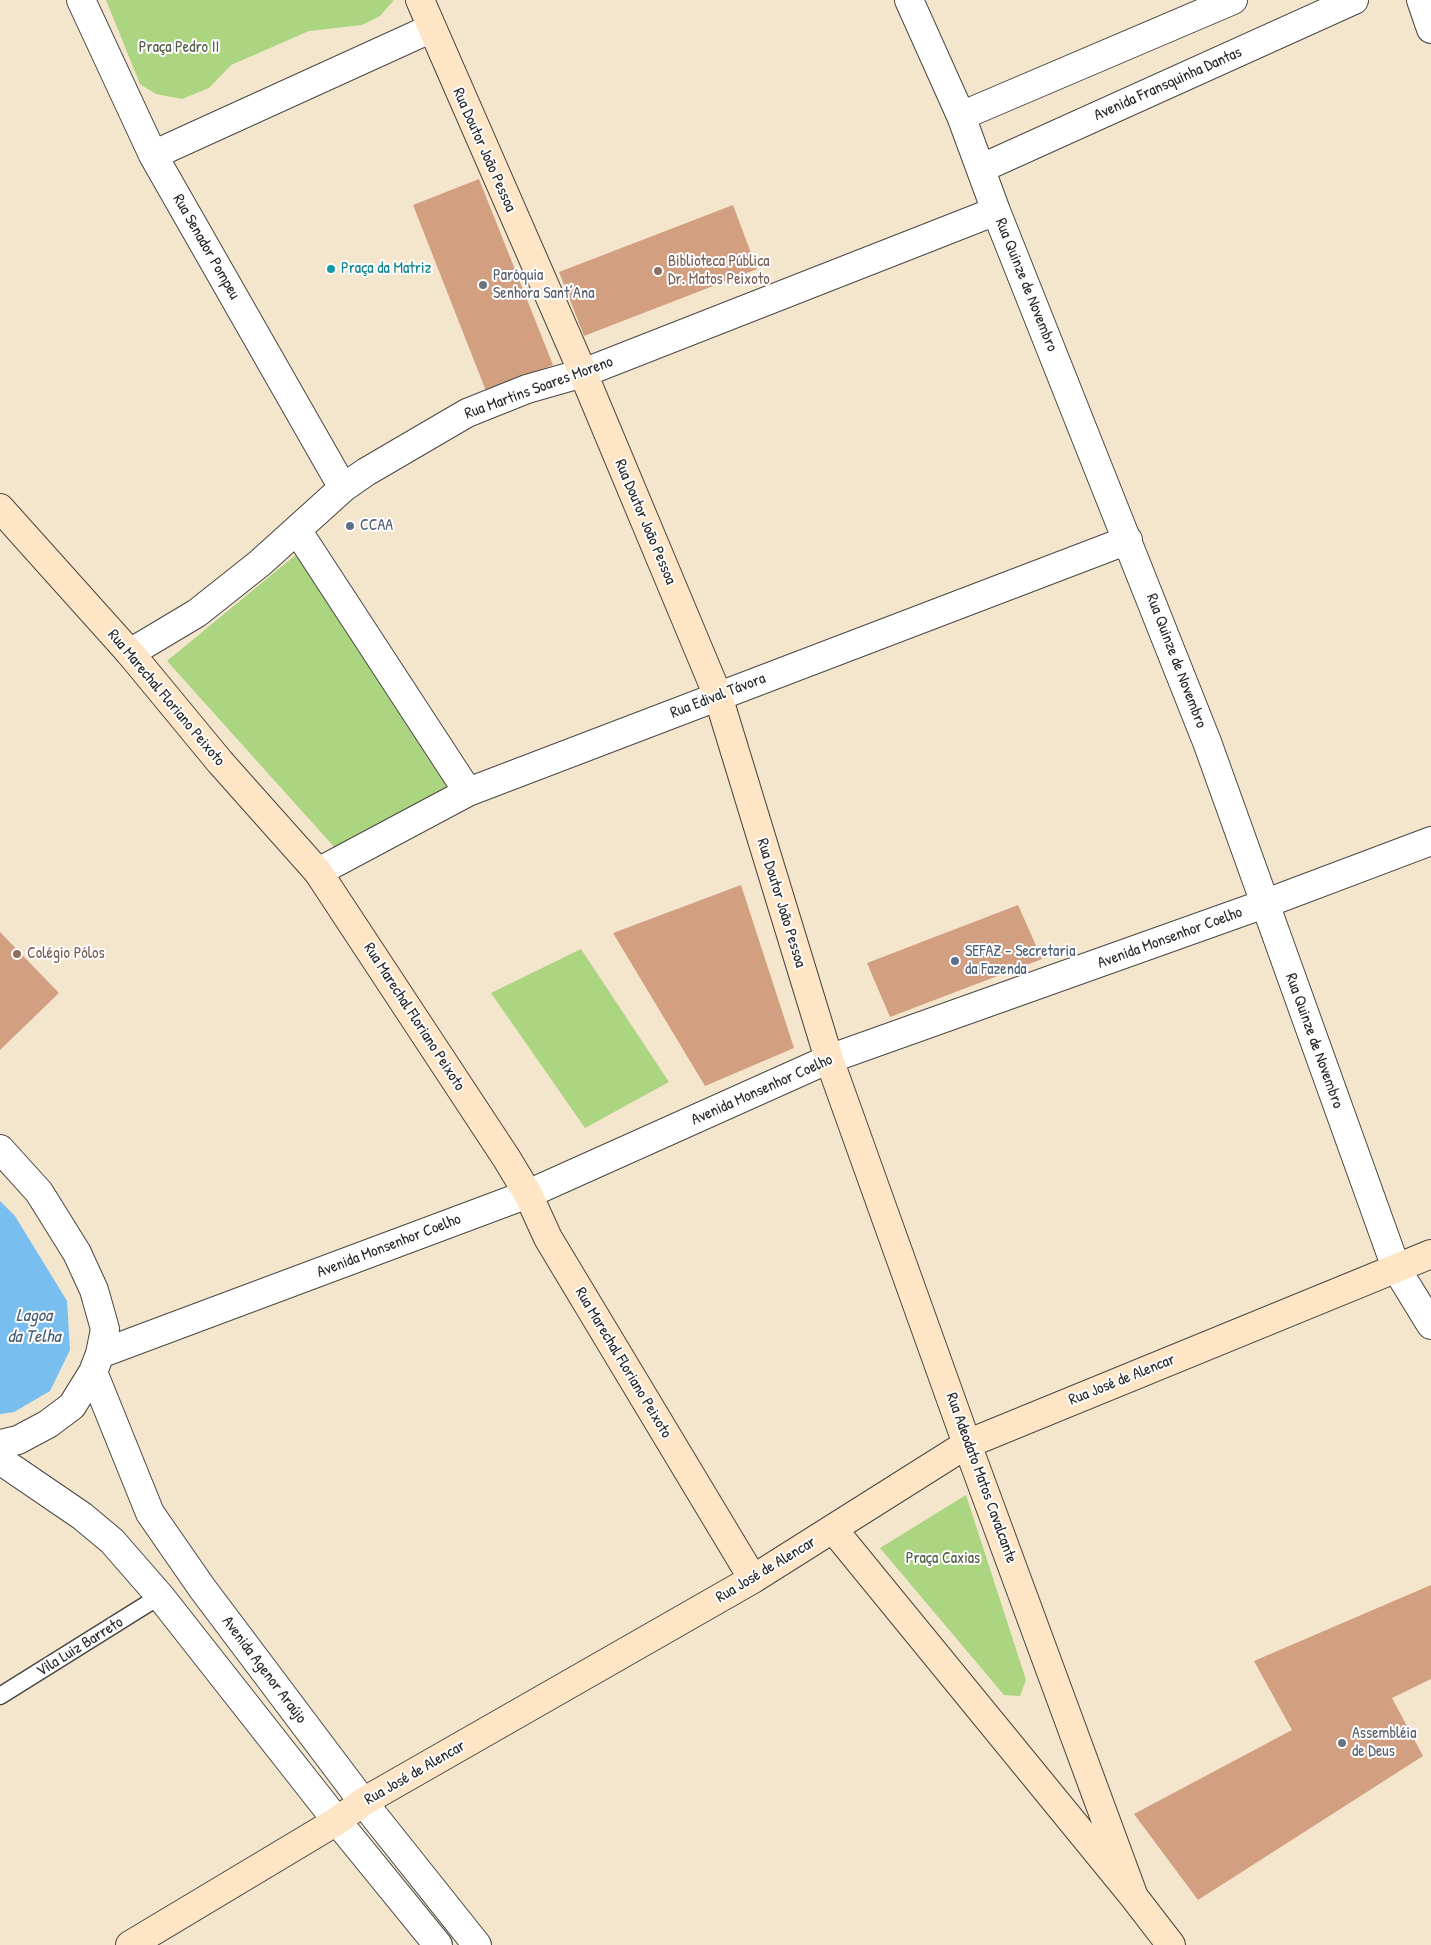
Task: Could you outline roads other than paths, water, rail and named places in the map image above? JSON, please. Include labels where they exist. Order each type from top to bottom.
[{"type":"main road","name":"Rua Doutor João Pessoa","points":[[420,0],[582,373],[718,696],[829,1060]]},
{"type":"main road","name":"Rua Marechal Floriano Peixoto","points":[[0,508],[130,653],[220,762],[318,872],[507,1159],[528,1194],[548,1238],[753,1579]]},
{"type":"main road","name":"Rua Adeodato Matos Cavalcante","points":[[829,1060],[967,1444],[1134,1896]]},
{"type":"main road","name":"Rua José de Alencar","points":[[130,1945],[337,1821],[363,1802],[753,1579],[967,1444],[1431,1254]]},
{"type":"main road","name":"Rua Adeodato Matos Cavalcante","points":[[833,1530],[1134,1896],[1171,1945]]},
{"type":"street","name":"Rua Senador Pompeu","points":[[81,0],[153,155],[343,488]]},
{"type":"street","name":"Rua Quinze de Novembro","points":[[910,0],[982,168],[996,211],[1207,742],[1396,1268],[1431,1325]]},
{"type":"street","points":[[961,116],[1233,0]]},
{"type":"street","name":"Avenida Fransquinha Dantas","points":[[982,168],[1354,0]]},
{"type":"street","points":[[1421,0],[1431,29]]},
{"type":"street","points":[[153,155],[432,28]]},
{"type":"street","name":"Rua Martins Soares Moreno","points":[[130,653],[197,613],[260,563],[343,488],[405,447],[467,413],[527,389],[582,373],[996,211]]},
{"type":"street","points":[[297,530],[468,792]]},
{"type":"street","name":"Rua Edival Távora","points":[[318,872],[468,792],[1128,540]]},
{"type":"street","name":"Avenida Monsenhor Coelho","points":[[96,1363],[528,1194],[829,1060],[1264,904],[1431,841]]},
{"type":"street","points":[[0,1149],[39,1192],[77,1253],[94,1290],[105,1329],[96,1363],[72,1406],[48,1424],[18,1440],[0,1444]]},
{"type":"street","name":"Avenida Agenor Araújo","points":[[96,1363],[150,1512],[202,1588],[363,1802],[477,1945]]},
{"type":"street","points":[[0,1460],[82,1516],[112,1541],[160,1596],[337,1821],[438,1945]]},
{"type":"lane","name":"Vila Luiz Barreto","points":[[0,1696],[160,1596]]},
{"type":"water","name":"Lagoa da Telha","points":[[0,1201],[15,1216],[67,1301],[70,1350],[50,1391],[14,1412],[0,1414]]},
{"type":"place","name":"Praça da Matriz","points":[[331,269]]},
{"type":"place","name":"Biblioteca Pública Dr. Matos Peixoto","points":[[658,271]]},
{"type":"place","name":"Paróquia Senhora Sant’Ana","points":[[483,285]]},
{"type":"place","name":"CCAA","points":[[350,526]]},
{"type":"place","name":"Colégio Pólos","points":[[17,954]]},
{"type":"place","name":"SEFAZ - Secretaria da Fazenda","points":[[955,961]]},
{"type":"place","name":"Assembléia de Deus","points":[[1342,1743]]},
{"type":"park label","name":"Praça Pedro II","points":[[179,48]]},
{"type":"park label","name":"Praça Caxias","points":[[943,1559]]}]
